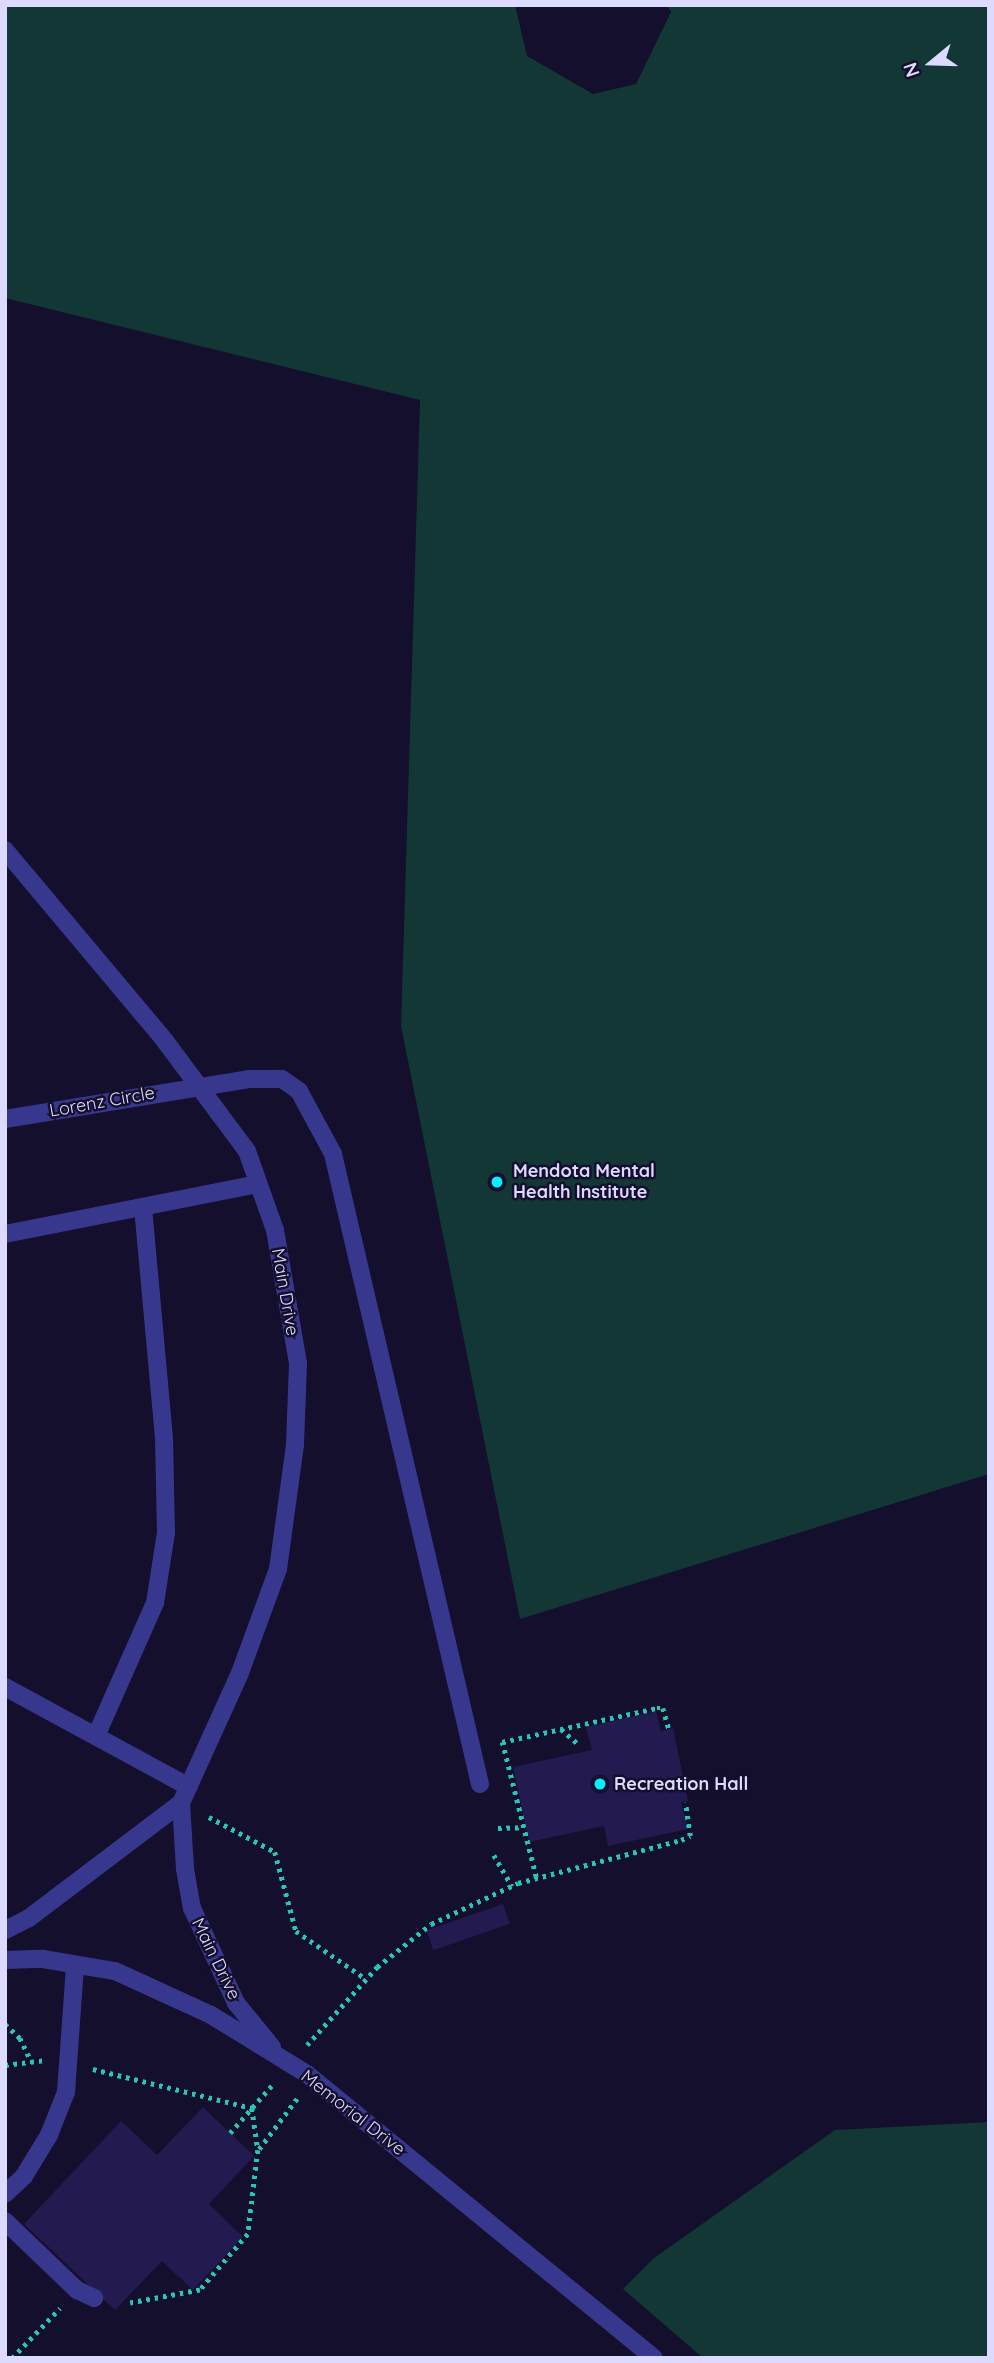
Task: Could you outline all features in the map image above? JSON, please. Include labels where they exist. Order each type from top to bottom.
[{"type":"lane","name":"Main Drive","points":[[5,850],[199,1086],[247,1151],[275,1230],[298,1363],[289,1513],[278,1569],[245,1660],[185,1795],[184,1869],[192,1908],[211,1955],[236,2003],[286,2061]]},
{"type":"lane","name":"Lorenz Circle","points":[[5,1119],[199,1086],[282,1079],[299,1091],[311,1108],[333,1154],[480,1784]]},
{"type":"lane","points":[[5,1234],[258,1184]]},
{"type":"lane","points":[[96,1736],[155,1603],[166,1533],[164,1438],[143,1207]]},
{"type":"lane","points":[[5,1686],[96,1736],[185,1795]]},
{"type":"lane","name":"Main Drive","points":[[5,1930],[29,1918],[185,1795]]},
{"type":"lane","name":"Memorial Drive","points":[[5,1960],[116,1971],[152,1985],[286,2061],[312,2078],[654,2358]]},
{"type":"lane","points":[[5,2194],[24,2176],[48,2135],[66,2092],[75,1965]]},
{"type":"lane","points":[[5,2221],[77,2290],[94,2298]]},
{"type":"path","points":[[536,1877],[502,1742],[657,1708],[663,1708],[669,1729]]},
{"type":"path","points":[[561,1729],[578,1744]]},
{"type":"path","points":[[230,2133],[286,2061],[406,1940],[512,1886],[536,1877],[690,1836],[685,1802]]},
{"type":"path","points":[[498,1828],[523,1827]]},
{"type":"path","points":[[494,1855],[512,1886]]},
{"type":"path","points":[[5,2024],[20,2038],[31,2061]]},
{"type":"path","points":[[5,2065],[31,2061],[68,2063],[252,2108]]},
{"type":"path","points":[[258,2150],[312,2078]]},
{"type":"path","points":[[130,2303],[200,2290],[248,2234],[258,2150],[252,2108]]},
{"type":"path","points":[[12,2358],[77,2290]]},
{"type":"green space","points":[[5,5],[515,5],[527,56],[593,94],[636,84],[671,12],[667,5],[989,5],[989,1474],[520,1619],[401,1026],[420,400],[5,298]]},
{"type":"green space","points":[[989,2122],[989,2358],[703,2358],[623,2289],[654,2258],[835,2130]]},
{"type":"building","name":"Recreation Hall","points":[[656,1711],[661,1731],[673,1728],[688,1801],[681,1802],[688,1829],[608,1846],[604,1826],[529,1842],[513,1767],[592,1750],[586,1727]]},
{"type":"building","points":[[503,1904],[510,1924],[433,1950],[426,1930]]},
{"type":"building","points":[[203,2107],[254,2156],[209,2204],[243,2237],[193,2290],[162,2261],[115,2310],[24,2224],[121,2121],[157,2155]]},
{"type":"place","name":"Mendota Mental Health Institute","points":[[497,1182]]},
{"type":"place","name":"Recreation Hall","points":[[600,1784]]}]
